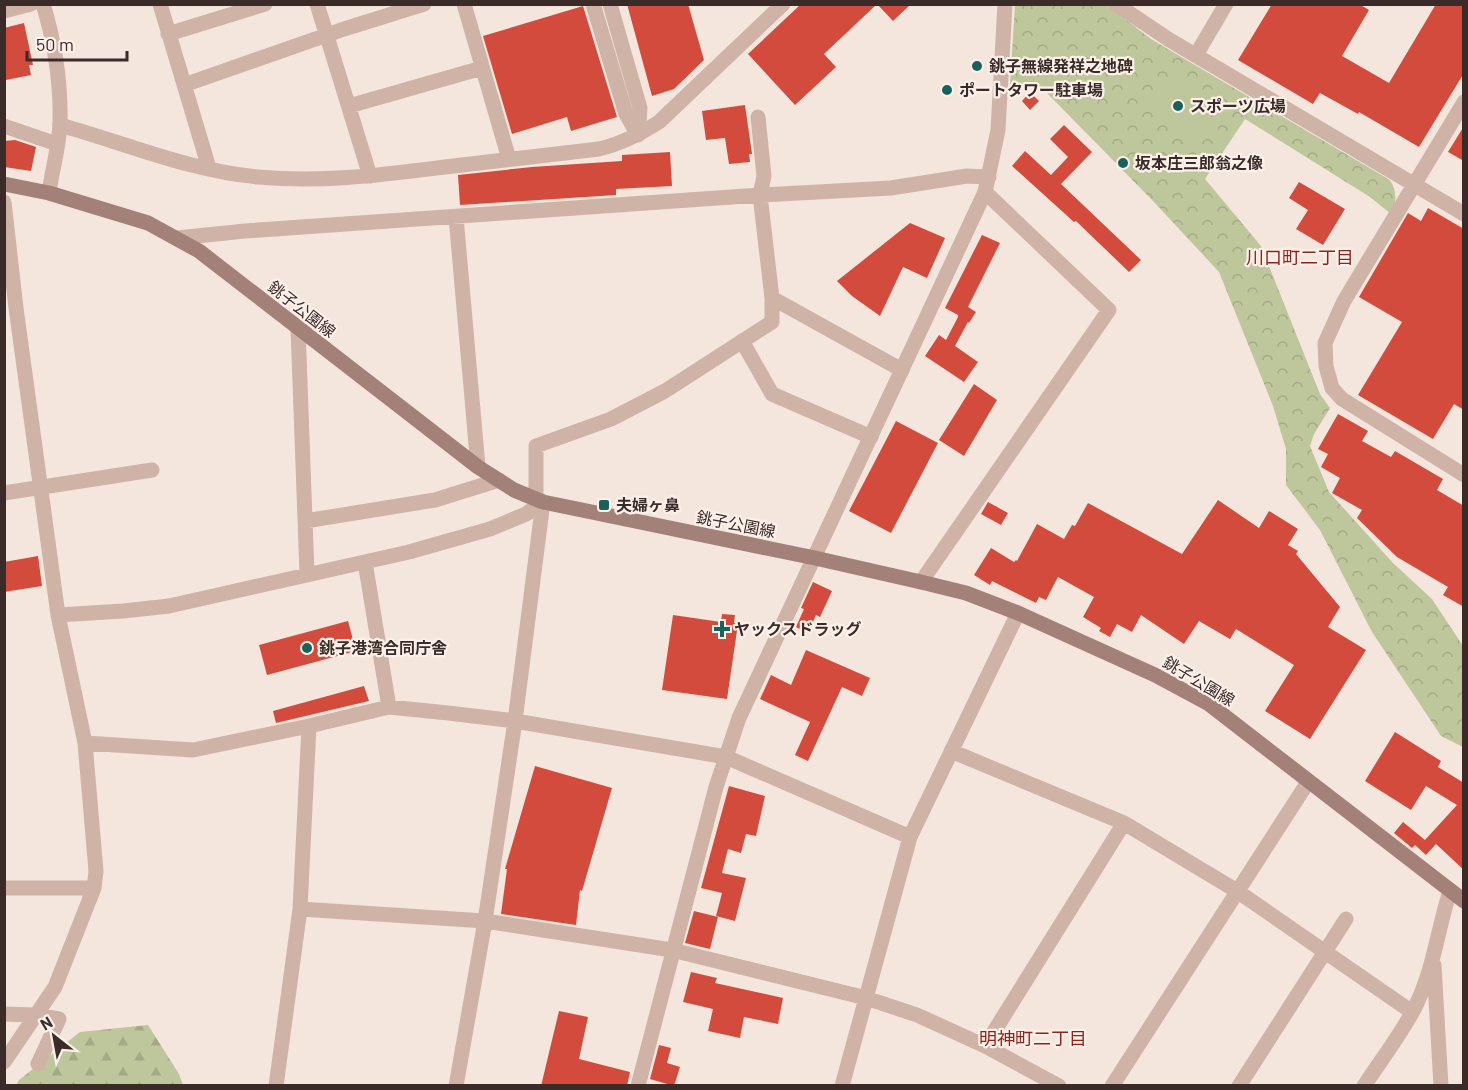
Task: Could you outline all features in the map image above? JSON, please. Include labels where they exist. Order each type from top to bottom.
[{"type":"main road","name":"銚子公園線","points":[[4,184],[49,193],[148,223],[199,250],[478,466],[514,490],[539,501],[814,558],[966,593],[1018,613],[1155,675],[1209,705],[1464,901]]},
{"type":"street","points":[[4,11],[31,4]]},
{"type":"street","points":[[43,4],[51,29],[58,76],[60,125],[49,193]]},
{"type":"street","points":[[160,4],[208,168]]},
{"type":"street","points":[[168,34],[265,4]]},
{"type":"street","points":[[317,4],[370,176]]},
{"type":"street","points":[[184,85],[344,29],[424,4]]},
{"type":"street","points":[[464,4],[509,159]]},
{"type":"street","points":[[593,4],[626,114],[638,135]]},
{"type":"street","points":[[610,4],[640,108],[638,135]]},
{"type":"street","points":[[60,125],[177,161],[208,168],[256,177],[313,180],[370,176],[599,149],[616,145],[659,122],[783,4]]},
{"type":"street","points":[[638,1086],[672,950],[739,718],[987,185],[998,130],[1005,4]]},
{"type":"street","points":[[1116,4],[1168,39],[1464,214]]},
{"type":"street","points":[[1196,55],[1226,4]]},
{"type":"street","points":[[349,106],[482,68]]},
{"type":"street","points":[[1464,102],[1344,301],[1325,343],[1326,366],[1332,388],[1342,399],[1464,475]]},
{"type":"street","points":[[456,1086],[515,721],[539,501],[536,446],[611,420],[665,391],[772,322],[760,195],[764,176],[758,117]]},
{"type":"street","points":[[4,126],[57,144]]},
{"type":"street","points":[[177,238],[245,231],[891,188],[967,176],[987,185],[1109,310],[921,582]]},
{"type":"street","points":[[4,202],[8,271],[58,615],[85,743],[96,871],[94,888],[55,987],[4,1062]]},
{"type":"street","points":[[456,217],[478,466]]},
{"type":"street","points":[[771,298],[902,370]]},
{"type":"street","points":[[298,328],[307,573]]},
{"type":"street","points":[[742,341],[772,394],[871,437]]},
{"type":"street","points":[[4,493],[152,470]]},
{"type":"street","points":[[305,522],[435,500],[499,480]]},
{"type":"street","points":[[58,615],[169,606],[307,573],[410,552],[490,529],[526,514],[539,501]]},
{"type":"street","points":[[365,562],[389,707]]},
{"type":"street","points":[[842,1086],[910,837],[1018,613]]},
{"type":"street","points":[[85,743],[193,750],[389,707],[515,721],[726,757],[910,837]]},
{"type":"street","points":[[276,1086],[300,909],[309,726]]},
{"type":"street","points":[[951,751],[1124,823],[1237,891],[1412,1012]]},
{"type":"street","points":[[1112,1086],[1308,782]]},
{"type":"street","points":[[985,1046],[1124,823]]},
{"type":"street","points":[[4,888],[94,888]]},
{"type":"street","points":[[1364,1086],[1417,1004],[1434,959],[1442,917],[1450,891]]},
{"type":"street","points":[[300,909],[484,921],[672,950],[866,998],[917,1015],[985,1046],[1059,1086]]},
{"type":"street","points":[[1239,1086],[1346,919]]},
{"type":"street","points":[[1434,959],[1441,1086]]},
{"type":"street","points":[[4,1014],[36,1015],[59,1019],[38,1064]]},
{"type":"green space","points":[[1015,5],[1107,5],[1151,39],[1390,180],[1395,197],[1391,214],[1370,197],[1245,119],[1205,179],[1261,246],[1320,394],[1330,408],[1314,434],[1310,446],[1329,492],[1393,563],[1432,599],[1463,646],[1463,747],[1441,736],[1372,632],[1320,530],[1286,485],[1286,449],[1273,406],[1219,272],[1045,91],[1010,84]]},
{"type":"green space","points":[[1183,79],[1219,130],[1190,150],[1152,99]]},
{"type":"green space","points":[[148,1025],[179,1074],[183,1085],[16,1086],[19,1080],[80,1032]]},
{"type":"building","points":[[627,4],[688,4],[704,60],[674,89],[652,96]]},
{"type":"building","points":[[801,4],[877,4],[824,54],[836,67],[795,105],[748,54]]},
{"type":"building","points":[[877,4],[911,4],[893,21]]},
{"type":"building","points":[[1272,4],[1359,4],[1369,10],[1342,56],[1389,83],[1436,4],[1464,4],[1464,73],[1419,147],[1359,112],[1358,114],[1320,93],[1313,104],[1238,60]]},
{"type":"building","points":[[583,6],[617,117],[571,131],[567,117],[512,134],[483,36]]},
{"type":"building","points":[[24,23],[33,65],[29,65],[31,75],[6,80],[4,28]]},
{"type":"building","points":[[1030,92],[1039,101],[1030,110],[1022,101]]},
{"type":"building","points":[[745,105],[752,154],[749,154],[750,162],[729,164],[725,138],[706,140],[702,111]]},
{"type":"building","points":[[1064,125],[1092,152],[1061,184],[1141,260],[1129,272],[1076,221],[1074,222],[1012,166],[1025,151],[1051,175],[1068,157],[1050,139]]},
{"type":"building","points":[[1464,126],[1464,161],[1448,152]]},
{"type":"building","points":[[15,140],[36,147],[31,171],[4,167],[4,141]]},
{"type":"building","points":[[670,152],[672,186],[616,189],[616,195],[460,205],[458,175],[622,161],[622,155]]},
{"type":"building","points":[[1299,182],[1345,209],[1323,245],[1296,229],[1308,210],[1289,198]]},
{"type":"building","points":[[1428,208],[1464,229],[1464,410],[1454,404],[1433,439],[1358,395],[1402,322],[1359,297],[1408,213],[1421,221]]},
{"type":"building","points":[[910,223],[945,238],[927,278],[903,267],[880,316],[852,296],[837,281]]},
{"type":"building","points":[[982,235],[1000,243],[968,307],[976,312],[955,346],[978,362],[964,382],[925,356],[939,335],[946,340],[958,317],[945,308]]},
{"type":"building","points":[[974,384],[997,400],[964,456],[939,440]]},
{"type":"building","points":[[1338,414],[1368,431],[1362,441],[1391,457],[1395,451],[1443,479],[1437,490],[1464,506],[1464,607],[1443,595],[1448,587],[1397,557],[1357,518],[1362,510],[1332,493],[1340,478],[1321,467],[1328,454],[1318,449]]},
{"type":"building","points":[[896,421],[938,443],[891,533],[849,511]]},
{"type":"building","points":[[1218,500],[1259,528],[1269,511],[1298,529],[1288,545],[1298,551],[1296,554],[1340,607],[1328,627],[1366,650],[1310,739],[1265,711],[1294,665],[1236,629],[1230,639],[1199,621],[1184,644],[1141,615],[1132,632],[1117,624],[1110,637],[1099,631],[1101,628],[1083,617],[1094,597],[1058,577],[1046,600],[1039,597],[1036,603],[992,581],[990,585],[974,575],[991,548],[1014,562],[1017,561],[1037,524],[1064,539],[1072,525],[1075,526],[1088,503],[1182,554]]},
{"type":"building","points":[[988,502],[1008,513],[1001,525],[981,514]]},
{"type":"building","points":[[38,556],[42,586],[4,592],[4,562]]},
{"type":"building","points":[[813,582],[832,591],[820,617],[816,615],[808,633],[796,627],[804,609],[801,608]]},
{"type":"building","points":[[722,614],[735,615],[734,623],[738,624],[727,699],[662,690],[673,615],[721,622]]},
{"type":"building","name":"銚子港湾合同庁舎","points":[[348,621],[356,651],[267,675],[259,645]]},
{"type":"building","points":[[806,650],[870,678],[862,696],[842,687],[808,761],[795,755],[810,722],[760,699],[771,675],[791,685]]},
{"type":"building","points":[[364,686],[369,701],[276,723],[273,711]]},
{"type":"building","points":[[1395,732],[1441,761],[1438,767],[1464,783],[1464,870],[1436,844],[1426,855],[1415,845],[1412,848],[1394,833],[1403,822],[1425,840],[1457,805],[1426,786],[1411,810],[1365,781]]},
{"type":"building","points":[[535,766],[612,788],[582,891],[580,890],[576,925],[501,914],[507,869],[505,869]]},
{"type":"building","points":[[729,786],[765,796],[756,836],[746,834],[741,853],[728,849],[722,873],[746,878],[735,921],[716,916],[722,893],[701,888]]},
{"type":"building","points":[[694,911],[718,917],[710,949],[685,943]]},
{"type":"building","points":[[691,972],[717,978],[715,983],[783,998],[778,1024],[744,1017],[740,1038],[708,1031],[713,1009],[683,1002]]},
{"type":"building","points":[[559,1011],[588,1017],[579,1059],[630,1072],[627,1086],[541,1086]]},
{"type":"building","points":[[659,1045],[671,1048],[667,1063],[680,1067],[674,1086],[650,1079]]},
{"type":"place","name":"銚子無線発祥之地碑","points":[[977,66]]},
{"type":"place","name":"ポートタワー駐車場","points":[[947,90]]},
{"type":"place","name":"スポーツ広場","points":[[1178,106]]},
{"type":"place","name":"坂本庄三郎翁之像","points":[[1123,163]]},
{"type":"place","name":"夫婦ヶ鼻","points":[[604,505]]},
{"type":"place","name":"ヤックスドラッグ","points":[[722,629]]},
{"type":"place","name":"銚子港湾合同庁舎","points":[[307,648]]},
{"type":"district","name":"川口町二丁目","points":[[1300,258]]},
{"type":"district","name":"明神町二丁目","points":[[1033,1039]]}]
